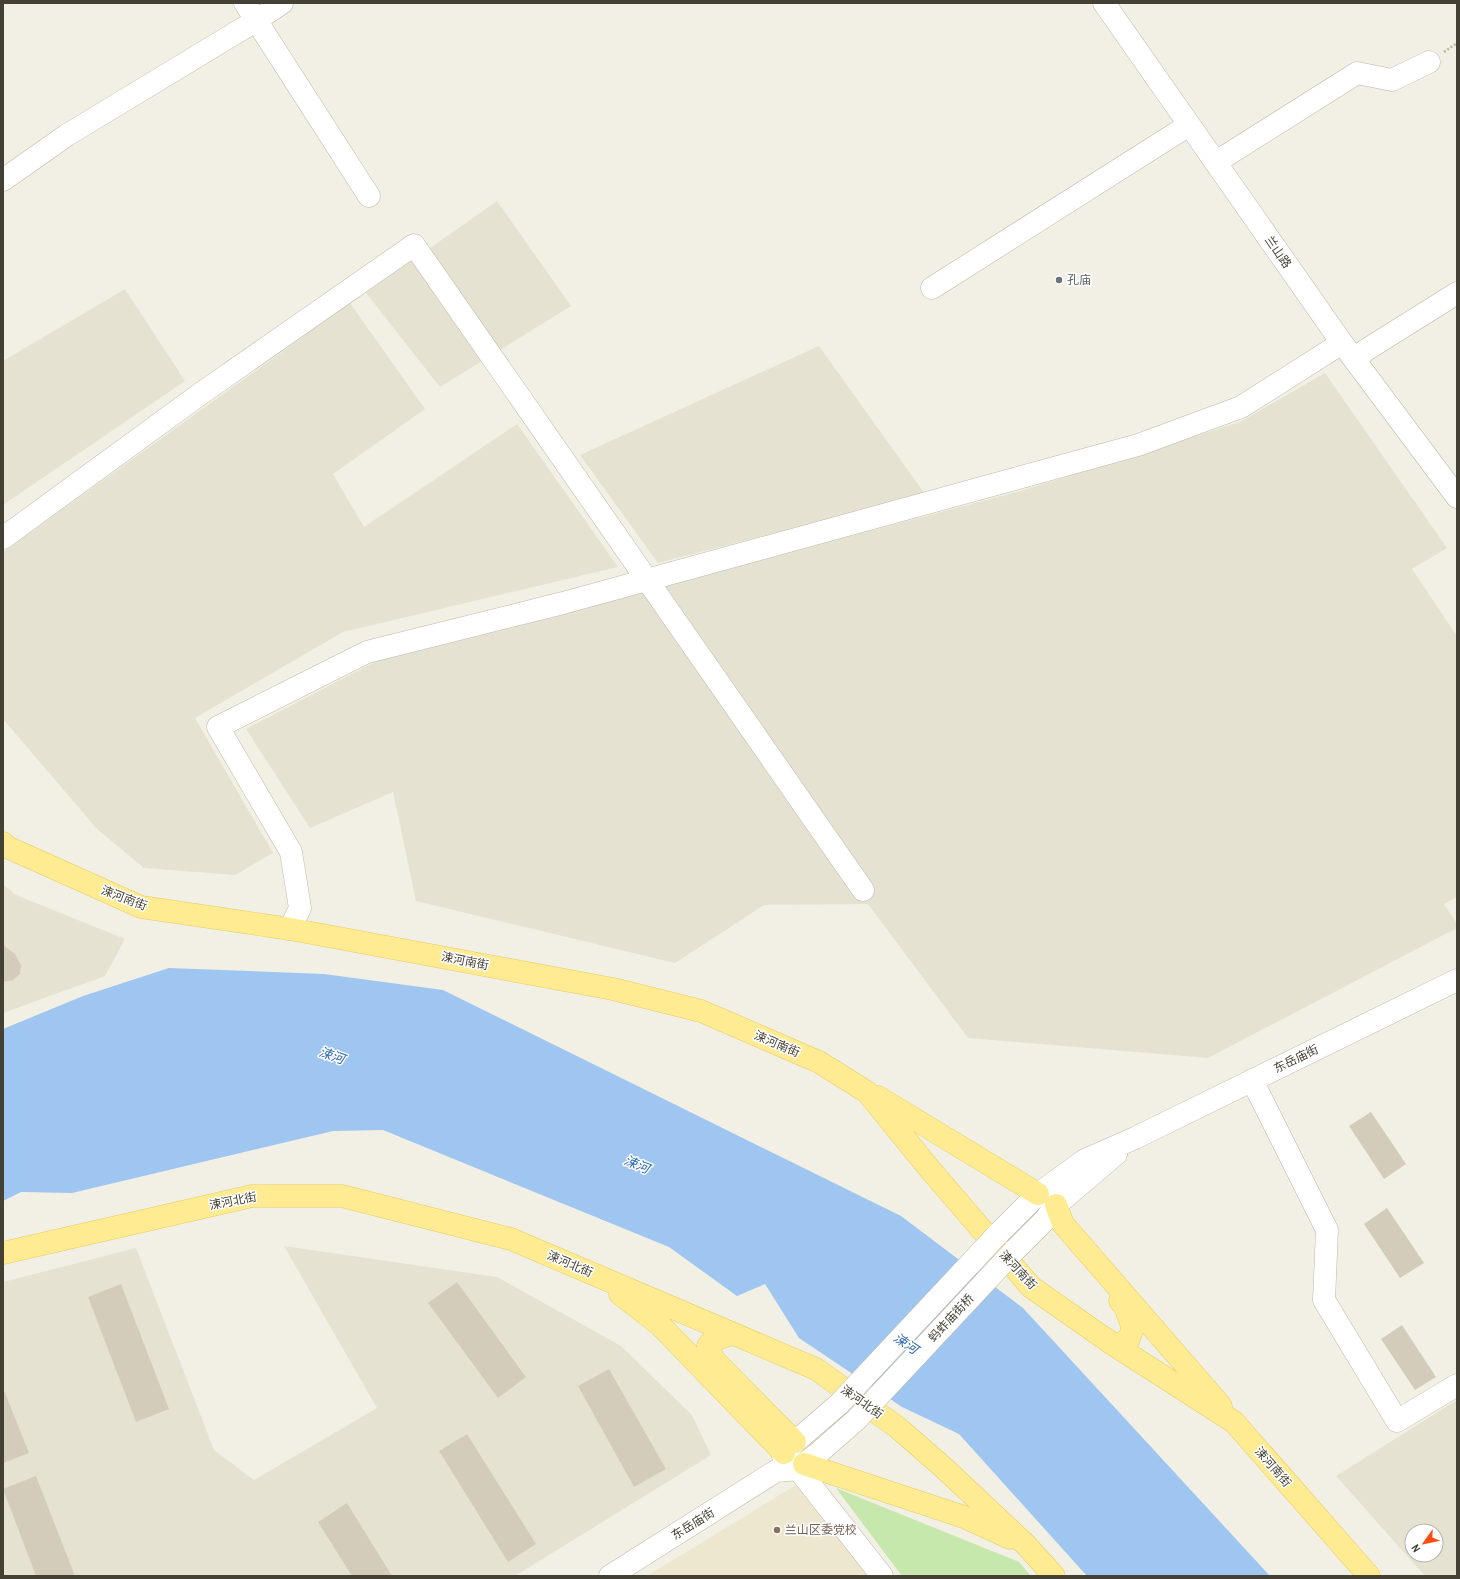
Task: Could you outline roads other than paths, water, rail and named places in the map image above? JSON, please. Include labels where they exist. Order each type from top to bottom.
[{"type":"main road","name":"涑河南街","points":[[3,843],[7,847],[141,907],[290,929],[613,989],[702,1011],[819,1062],[867,1092],[1031,1286],[1114,1345],[1234,1422],[1369,1576]]},
{"type":"main road","points":[[819,1062],[1033,1200]]},
{"type":"main road","points":[[928,1166],[932,1151],[942,1145],[1018,1196],[1033,1200]]},
{"type":"main road","name":"涑河北街","points":[[3,1253],[252,1196],[342,1196],[511,1238],[816,1369],[897,1427],[944,1468],[1026,1545],[1054,1576]]},
{"type":"main road","points":[[1051,1212],[1125,1307],[1133,1328],[1128,1341],[1114,1345]]},
{"type":"main road","points":[[1051,1212],[1190,1369],[1234,1422]]},
{"type":"main road","points":[[594,1274],[660,1325],[795,1459],[964,1517],[1026,1545]]},
{"type":"main road","points":[[732,1334],[713,1340],[708,1346],[714,1360],[795,1459],[934,1500],[948,1499],[953,1486],[944,1468]]},
{"type":"street","points":[[3,180],[251,11],[282,3]]},
{"type":"street","name":"兰山路","points":[[1104,3],[1348,351],[1456,492]]},
{"type":"street","points":[[251,11],[369,196]]},
{"type":"street","points":[[1216,162],[1357,73],[1392,80],[1429,62]]},
{"type":"street","points":[[932,288],[1189,125]]},
{"type":"street","points":[[3,538],[202,392],[414,245],[863,890]]},
{"type":"street","points":[[290,929],[300,908],[291,852],[218,727],[367,652],[563,603],[1138,444],[1241,407],[1348,351],[1366,350],[1457,293]]},
{"type":"street","name":"东岳庙街","points":[[795,1459],[839,1404],[997,1234],[1033,1200],[1085,1160],[1135,1138],[1457,980]]},
{"type":"street","points":[[1252,1080],[1327,1230],[1324,1300],[1397,1421],[1457,1385]]},
{"type":"street","name":"东岳庙街","points":[[1014,1250],[1051,1212],[1135,1138]]},
{"type":"street","name":"蚂蚱庙街桥","points":[[856,1420],[1014,1250]]},
{"type":"street","name":"东岳庙街","points":[[610,1576],[856,1420]]},
{"type":"street","points":[[795,1459],[882,1576]]},
{"type":"water","name":"涑河","points":[[169,968],[324,974],[443,990],[901,1216],[1023,1308],[1270,1576],[1087,1576],[959,1434],[902,1407],[799,1338],[765,1284],[737,1296],[669,1247],[383,1130],[333,1131],[72,1193],[21,1192],[3,1201],[3,1029],[83,996]]},
{"type":"place","name":"孔庙","points":[[1059,280]]},
{"type":"place","name":"兰山区委党校","points":[[777,1530]]}]
